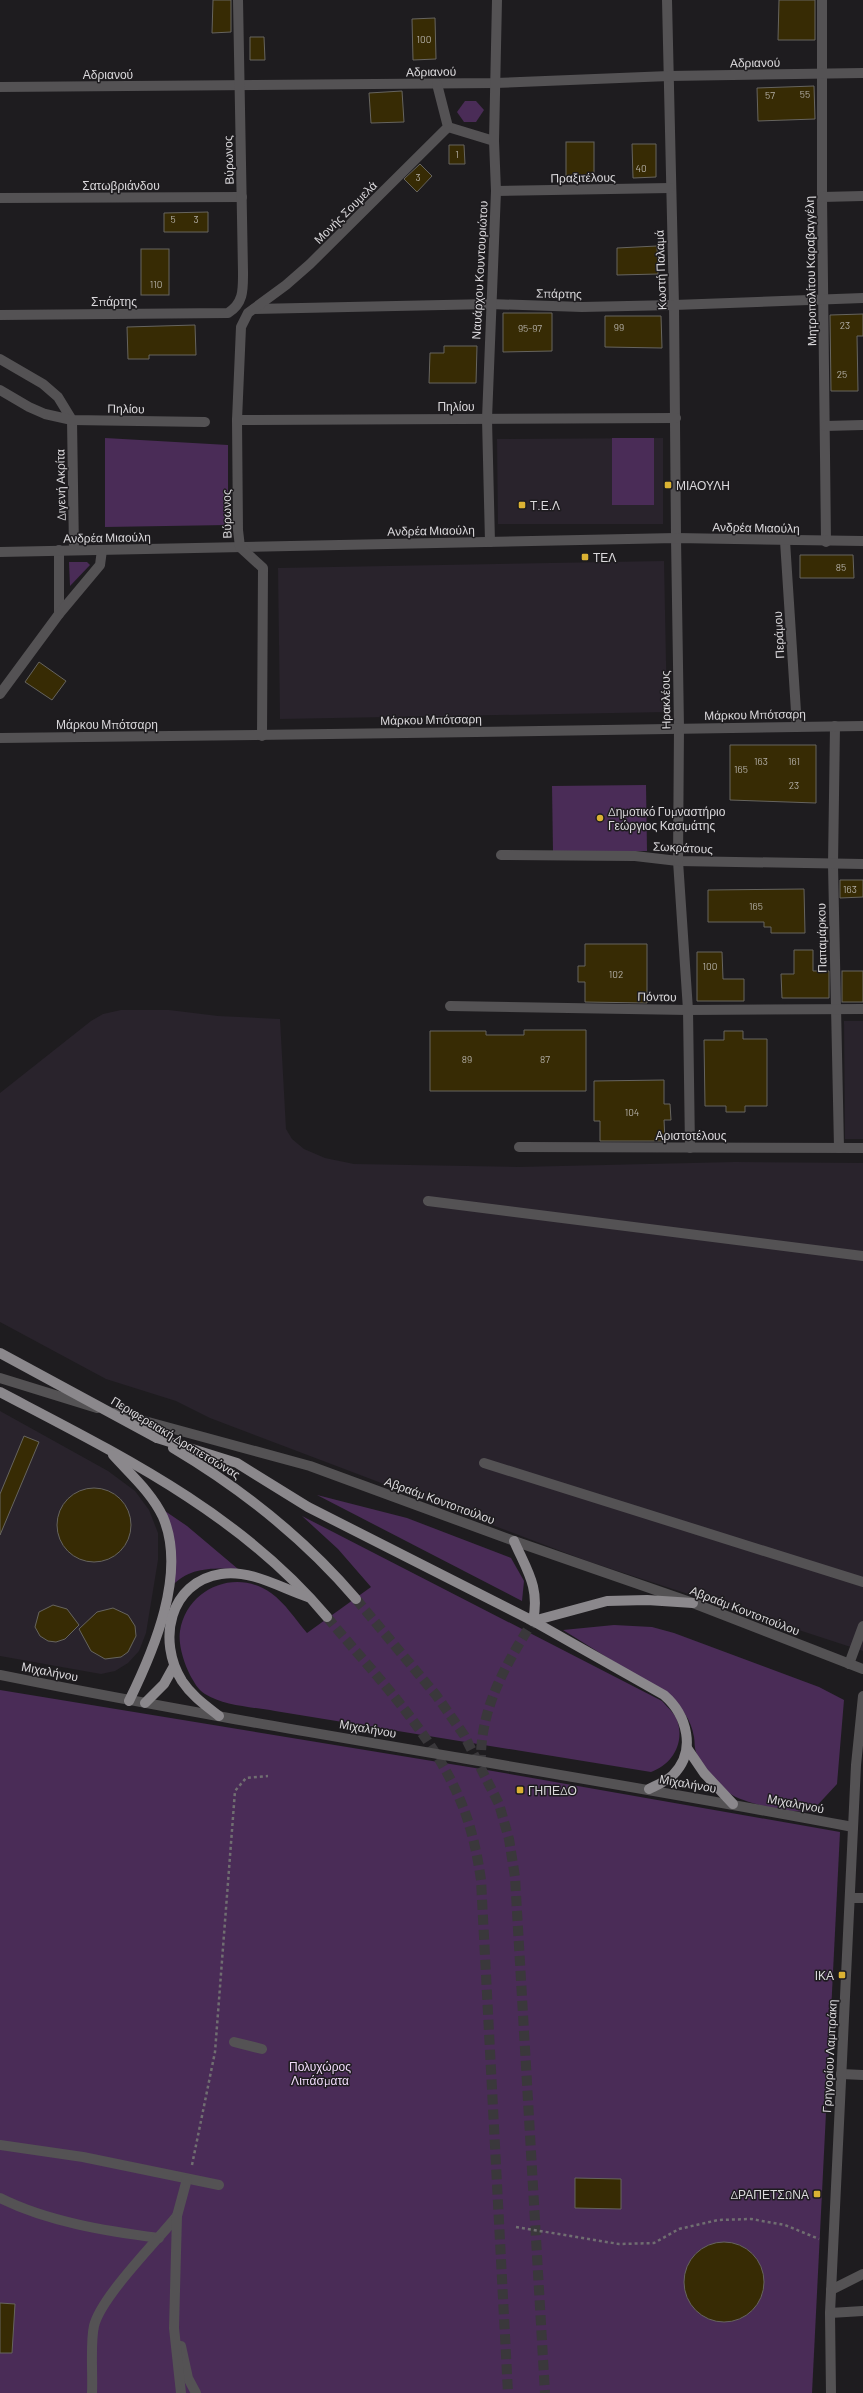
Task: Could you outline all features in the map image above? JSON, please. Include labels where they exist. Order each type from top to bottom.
[{"type":"main road","name":"Περιφερειακή Δραπετσώνας","points":[[0,1353],[157,1438],[213,1472],[246,1495],[284,1526],[321,1560],[356,1599]]},
{"type":"main road","points":[[0,1392],[110,1450],[182,1491],[262,1552],[311,1598],[327,1617]]},
{"type":"main road","points":[[157,1438],[237,1463],[308,1506],[533,1621],[664,1695],[675,1704],[682,1716],[686,1733],[687,1748],[681,1765],[673,1776],[649,1789]]},
{"type":"main road","points":[[110,1450],[151,1497],[162,1516],[168,1534],[170,1553],[165,1610],[156,1643],[129,1701]]},
{"type":"main road","points":[[514,1541],[535,1593],[533,1621]]},
{"type":"main road","points":[[219,1716],[192,1694],[174,1666],[168,1640],[171,1618],[178,1602],[188,1589],[206,1578],[222,1574],[240,1573],[311,1598]]},
{"type":"main road","points":[[533,1621],[606,1601],[647,1600],[693,1603]]},
{"type":"main road","points":[[145,1703],[164,1684],[174,1666]]},
{"type":"main road","points":[[687,1748],[704,1773],[733,1804]]},
{"type":"street","name":"Βύρωνος","points":[[228,313],[233,310],[242,297],[242,197],[238,86],[238,0]]},
{"type":"street","name":"Ναυάρχου Κουντουριώτου","points":[[490,542],[487,419],[490,304],[496,191],[494,83],[497,0]]},
{"type":"street","name":"Κωστή Παλαμά","points":[[667,0],[676,418],[676,538]]},
{"type":"street","name":"Μητροπολίτου Καραβαγγέλη","points":[[822,0],[822,197],[826,542]]},
{"type":"street","name":"Αδριανού","points":[[0,87],[437,84],[669,76],[863,73]]},
{"type":"street","points":[[437,84],[448,127],[494,141]]},
{"type":"street","name":"Μονής Σουμελά","points":[[254,309],[310,264],[448,127]]},
{"type":"street","name":"Πραξιτέλους","points":[[496,191],[670,188]]},
{"type":"street","points":[[822,197],[863,196]]},
{"type":"street","name":"Σατωβριάνδου","points":[[0,198],[242,197]]},
{"type":"street","name":"Σπάρτης","points":[[254,309],[490,304],[582,307],[674,305],[824,298],[863,298]]},
{"type":"street","name":"Βύρωνος","points":[[254,309],[248,313],[241,327],[237,420],[238,530],[240,547],[263,568],[262,736]]},
{"type":"street","name":"Σπάρτης","points":[[0,315],[228,313]]},
{"type":"street","points":[[0,358],[43,384],[58,397],[72,420]]},
{"type":"street","points":[[0,390],[34,410],[72,420]]},
{"type":"street","name":"Πηλίου","points":[[237,420],[676,418]]},
{"type":"street","name":"Πηλίου","points":[[72,420],[205,422]]},
{"type":"street","name":"Διγενή Ακρίτα","points":[[72,420],[74,550]]},
{"type":"street","points":[[825,426],[863,425]]},
{"type":"street","name":"Ανδρέα Μιαούλη","points":[[0,552],[676,538],[826,542],[863,541]]},
{"type":"street","name":"Ηρακλέους","points":[[676,538],[679,728],[678,861],[688,1010],[690,1148]]},
{"type":"street","name":"Περάμου","points":[[785,541],[796,727]]},
{"type":"street","points":[[59,550],[59,614]]},
{"type":"street","points":[[0,694],[59,614],[100,565],[102,550]]},
{"type":"street","name":"Παπαμάρκου","points":[[835,726],[833,864],[839,1148]]},
{"type":"street","name":"Μάρκου Μπότσαρη","points":[[0,738],[262,736],[863,726]]},
{"type":"street","name":"Σωκράτους","points":[[501,855],[634,856],[678,861],[863,864]]},
{"type":"street","name":"Πόντου","points":[[450,1006],[688,1010],[863,1009]]},
{"type":"street","name":"Αριστοτέλους","points":[[520,1148],[863,1148]]},
{"type":"street","points":[[428,1201],[863,1256]]},
{"type":"street","name":"Αβραάμ Κοντοπούλου","points":[[0,1378],[58,1398],[310,1466],[514,1541],[693,1603],[863,1669]]},
{"type":"street","points":[[484,1463],[863,1582]]},
{"type":"street","points":[[849,1664],[863,1626]]},
{"type":"street","name":"Μιχαλήνου","points":[[0,1675],[129,1701],[733,1804]]},
{"type":"street","name":"Γρηγορίου Λαμπράκη","points":[[831,2393],[830,2313],[833,2246],[853,1827],[860,1765],[863,1696]]},
{"type":"street","name":"Μιχαληνού","points":[[733,1804],[853,1827]]},
{"type":"street","points":[[850,1898],[863,1898]]},
{"type":"street","points":[[234,2042],[262,2048]]},
{"type":"street","points":[[841,2074],[863,2075]]},
{"type":"street","points":[[0,2145],[83,2156],[188,2180],[219,2185]]},
{"type":"street","points":[[181,2393],[175,2319],[177,2216],[188,2180]]},
{"type":"street","points":[[0,2198],[41,2214],[86,2226],[117,2233],[159,2238]]},
{"type":"street","points":[[92,2393],[94,2327],[97,2316],[104,2304],[177,2216]]},
{"type":"street","points":[[831,2290],[863,2274]]},
{"type":"street","points":[[830,2313],[863,2311]]},
{"type":"street","points":[[175,2319],[188,2378],[196,2393]]},
{"type":"path","points":[[188,2180],[215,2052],[235,1791],[246,1778],[268,1776]]},
{"type":"path","points":[[516,2227],[626,2244],[654,2242],[679,2229],[718,2220],[751,2219],[785,2225],[833,2246]]},
{"type":"shaded area","points":[[663,438],[663,524],[498,524],[497,439]]},
{"type":"shaded area","points":[[664,561],[667,712],[280,719],[278,568]]},
{"type":"shaded area","points":[[121,1010],[169,1010],[218,1016],[280,1019],[286,1129],[292,1139],[304,1149],[325,1158],[354,1164],[518,1167],[735,1162],[863,1163],[863,1651],[587,1561],[210,1418],[176,1401],[106,1379],[0,1322],[0,1093],[91,1021],[103,1014]]},
{"type":"shaded area","points":[[844,1021],[863,1021],[863,1139],[845,1139]]},
{"type":"shaded area","points":[[0,1411],[108,1471],[135,1491],[149,1510],[158,1533],[158,1560],[146,1633],[139,1651],[128,1663],[115,1671],[101,1674],[0,1656]]},
{"type":"green space","points":[[465,101],[476,101],[484,110],[476,122],[464,122],[457,112]]},
{"type":"green space","points":[[105,438],[228,445],[228,525],[105,527]]},
{"type":"green space","points":[[612,438],[654,438],[654,505],[612,505]]},
{"type":"green space","points":[[69,562],[87,562],[90,565],[70,586]]},
{"type":"green space","name":"Δημοτικό Γυμναστήριο Γεώργιος Κασιμάτης","points":[[646,785],[647,851],[553,852],[552,786]]},
{"type":"green space","points":[[317,1495],[407,1518],[511,1558],[524,1581],[522,1601]]},
{"type":"green space","points":[[165,1511],[187,1526],[238,1569],[210,1569],[193,1572],[178,1580],[171,1587]]},
{"type":"green space","points":[[302,1516],[662,1701],[674,1714],[678,1723],[679,1739],[674,1753],[670,1759],[658,1769],[651,1772],[239,1706],[221,1701],[205,1694],[196,1686],[190,1675],[182,1654],[180,1642],[180,1631],[184,1616],[192,1603],[203,1593],[215,1586],[229,1583],[243,1582],[257,1586],[271,1593],[281,1602],[307,1633],[371,1587],[338,1549]]},
{"type":"green space","points":[[614,1625],[652,1627],[674,1633],[819,1687],[844,1700],[837,1784],[812,1811],[804,1812],[781,1810],[757,1804],[746,1801],[729,1793],[710,1774],[698,1757],[695,1750],[691,1725],[685,1714],[674,1700],[563,1630]]},
{"type":"green space","name":"Πολυχώρος Λιπάσματα","points":[[0,1690],[481,1769],[840,1832],[812,2393],[0,2393]]},
{"type":"building","points":[[213,0],[231,0],[231,32],[212,33]]},
{"type":"building","points":[[779,0],[815,0],[815,40],[778,40]]},
{"type":"building","points":[[435,18],[436,59],[413,60],[412,19]]},
{"type":"building","points":[[250,37],[264,37],[265,60],[250,60]]},
{"type":"building","points":[[814,86],[815,119],[758,121],[757,88]]},
{"type":"building","points":[[402,91],[404,122],[371,123],[369,93]]},
{"type":"building","points":[[566,142],[594,142],[594,178],[566,178]]},
{"type":"building","points":[[632,144],[656,144],[656,177],[633,178]]},
{"type":"building","points":[[449,145],[464,145],[465,164],[449,164]]},
{"type":"building","points":[[420,164],[432,176],[417,192],[404,179]]},
{"type":"building","points":[[208,212],[208,232],[164,232],[164,213]]},
{"type":"building","points":[[657,246],[658,274],[617,275],[617,248]]},
{"type":"building","points":[[141,249],[169,249],[169,295],[141,295]]},
{"type":"building","points":[[503,313],[552,313],[552,351],[503,352]]},
{"type":"building","points":[[863,314],[863,336],[857,336],[858,391],[831,391],[830,315]]},
{"type":"building","points":[[605,316],[661,316],[662,348],[605,347]]},
{"type":"building","points":[[195,325],[196,355],[149,355],[149,359],[128,359],[127,327]]},
{"type":"building","points":[[444,346],[477,346],[476,383],[429,383],[430,353],[444,353]]},
{"type":"building","points":[[800,555],[853,555],[854,578],[800,578]]},
{"type":"building","points":[[39,662],[66,681],[52,700],[25,682]]},
{"type":"building","points":[[730,745],[816,745],[816,803],[730,800]]},
{"type":"building","points":[[840,880],[863,880],[863,897],[840,898]]},
{"type":"building","points":[[804,889],[805,933],[771,933],[771,927],[764,927],[764,922],[708,922],[708,890]]},
{"type":"building","points":[[585,944],[647,944],[647,1003],[585,1002],[585,982],[578,982],[578,966],[585,966]]},
{"type":"building","points":[[794,950],[813,950],[813,971],[829,971],[829,998],[782,998],[781,974],[794,974]]},
{"type":"building","points":[[697,952],[722,952],[723,979],[744,979],[744,1001],[697,1001]]},
{"type":"building","points":[[842,971],[863,971],[863,1002],[842,1002]]},
{"type":"building","points":[[524,1030],[586,1030],[586,1091],[430,1091],[430,1031],[486,1031],[486,1035],[524,1035]]},
{"type":"building","points":[[724,1031],[743,1031],[743,1039],[767,1039],[767,1106],[745,1106],[745,1112],[726,1112],[726,1106],[705,1106],[704,1040],[724,1040]]},
{"type":"building","points":[[664,1080],[664,1104],[670,1104],[671,1120],[664,1120],[665,1141],[600,1141],[600,1121],[594,1121],[594,1081]]},
{"type":"building","points":[[24,1436],[39,1442],[0,1535],[0,1494]]},
{"type":"building","points":[[94,1488],[115,1494],[125,1504],[131,1525],[125,1546],[115,1556],[94,1562],[73,1556],[63,1546],[57,1525],[63,1504],[73,1494]]},
{"type":"building","points":[[53,1605],[67,1609],[79,1625],[65,1639],[56,1642],[48,1641],[40,1636],[35,1627],[39,1612]]},
{"type":"building","points":[[113,1608],[128,1615],[135,1626],[136,1636],[128,1652],[121,1657],[105,1659],[91,1651],[79,1629],[97,1612]]},
{"type":"building","points":[[575,2178],[621,2179],[621,2209],[575,2208]]},
{"type":"building","points":[[716,2242],[732,2242],[753,2253],[764,2274],[764,2290],[753,2311],[732,2322],[716,2322],[702,2316],[695,2311],[690,2304],[684,2290],[684,2274],[690,2260],[695,2253],[702,2248]]},
{"type":"building","points":[[0,2303],[15,2304],[12,2353],[0,2353]]},
{"type":"tunnel","points":[[356,1599],[436,1695],[464,1735],[499,1804],[509,1839],[515,1877],[545,2393]]},
{"type":"tunnel","points":[[327,1617],[387,1688],[425,1737],[456,1790],[474,1841],[481,1880],[508,2393]]},
{"type":"tunnel","points":[[481,1765],[484,1726],[489,1707],[504,1672],[533,1621]]},
{"type":"place","name":"ΜΙΑΟΥΛΗ","points":[[668,485]]},
{"type":"place","name":"Τ.Ε.Λ","points":[[522,505]]},
{"type":"place","name":"ΤΕΛ","points":[[585,557]]},
{"type":"place","name":"Δημοτικό Γυμναστήριο Γεώργιος Κασιμάτης","points":[[600,818]]},
{"type":"place","name":"ΓΗΠΕΔΟ","points":[[520,1790]]},
{"type":"place","name":"ΙΚΑ","points":[[842,1975]]},
{"type":"place","name":"ΔΡΑΠΕΤΣΩΝΑ","points":[[817,2194]]}]
